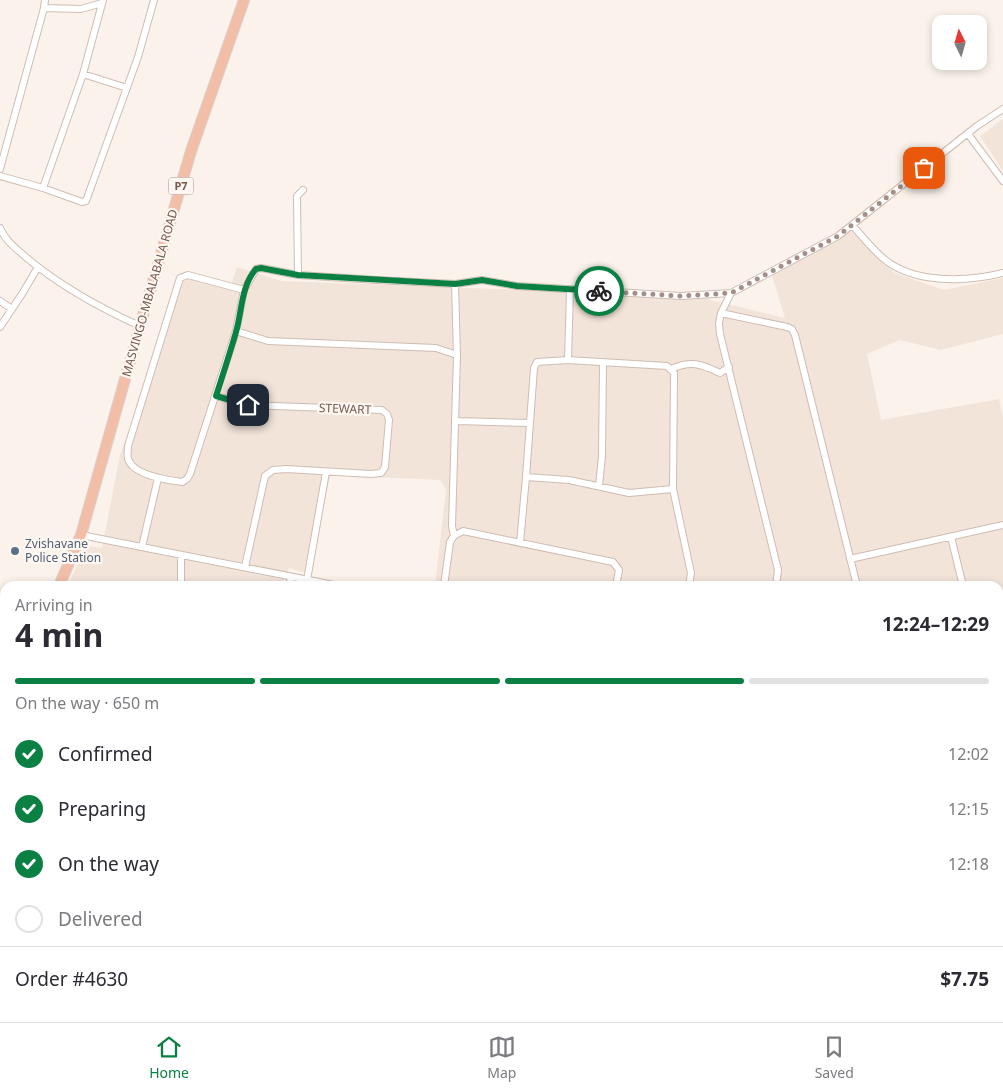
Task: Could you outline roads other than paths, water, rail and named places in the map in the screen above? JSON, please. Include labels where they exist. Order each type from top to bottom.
[{"type":"highway","name":"MASVINGO-MBALABALA ROAD","points":[[61,581],[82,535],[191,151],[244,0]]},
{"type":"street","points":[[0,168],[45,0]]},
{"type":"street","points":[[0,176],[43,188],[82,202],[86,201],[138,57],[154,0]]},
{"type":"street","points":[[44,8],[81,9],[103,2]]},
{"type":"street","points":[[43,188],[82,74],[103,2]]},
{"type":"street","points":[[82,74],[126,88]]},
{"type":"street","points":[[244,290],[196,276],[188,275],[180,278],[128,446],[128,458],[134,468],[158,478],[182,482],[187,479],[236,331],[244,298],[244,290],[256,269],[261,268],[298,275],[455,284],[482,280],[517,286],[681,296],[731,293],[838,236],[968,134],[1003,109]]},
{"type":"street","points":[[968,134],[1003,181]]},
{"type":"street","points":[[298,275],[298,196],[304,190]]},
{"type":"street","points":[[852,225],[884,259],[896,267],[921,278],[953,279],[1003,272]]},
{"type":"street","points":[[0,228],[8,242],[38,267],[102,309],[140,326]]},
{"type":"street","points":[[0,327],[38,267]]},
{"type":"street","points":[[454,536],[452,526],[458,355],[455,284]]},
{"type":"street","points":[[568,360],[570,289]]},
{"type":"street","points":[[731,293],[721,314],[719,323],[720,334],[778,570],[777,581]]},
{"type":"street","points":[[0,301],[12,308]]},
{"type":"street","points":[[721,314],[792,329],[856,581]]},
{"type":"street","points":[[236,331],[268,341],[436,348],[458,355]]},
{"type":"street","points":[[520,543],[534,368],[537,362],[568,360],[667,366],[674,373],[673,489],[691,573],[690,581]]},
{"type":"street","points":[[599,486],[602,456],[603,363]]},
{"type":"street","points":[[671,369],[682,364],[700,364],[720,373],[729,367]]},
{"type":"street","name":"STEWART","points":[[216,396],[248,405],[382,410],[387,414],[389,420],[386,467],[381,473],[326,472]]},
{"type":"street","points":[[456,421],[530,423]]},
{"type":"street","points":[[245,567],[265,476],[273,470],[286,469],[326,472],[307,580]]},
{"type":"street","points":[[526,477],[569,480],[629,493],[673,489]]},
{"type":"street","points":[[142,547],[158,478]]},
{"type":"street","points":[[850,559],[1003,525]]},
{"type":"street","points":[[445,581],[450,542],[454,536],[463,531],[613,562],[619,570],[617,581]]},
{"type":"street","points":[[82,535],[312,581]]},
{"type":"street","points":[[951,537],[961,581]]},
{"type":"street","points":[[181,581],[182,555]]},
{"type":"street","points":[[290,581],[292,577]]},
{"type":"place","name":"Zvishavane Police Station","points":[[15,551]]}]
